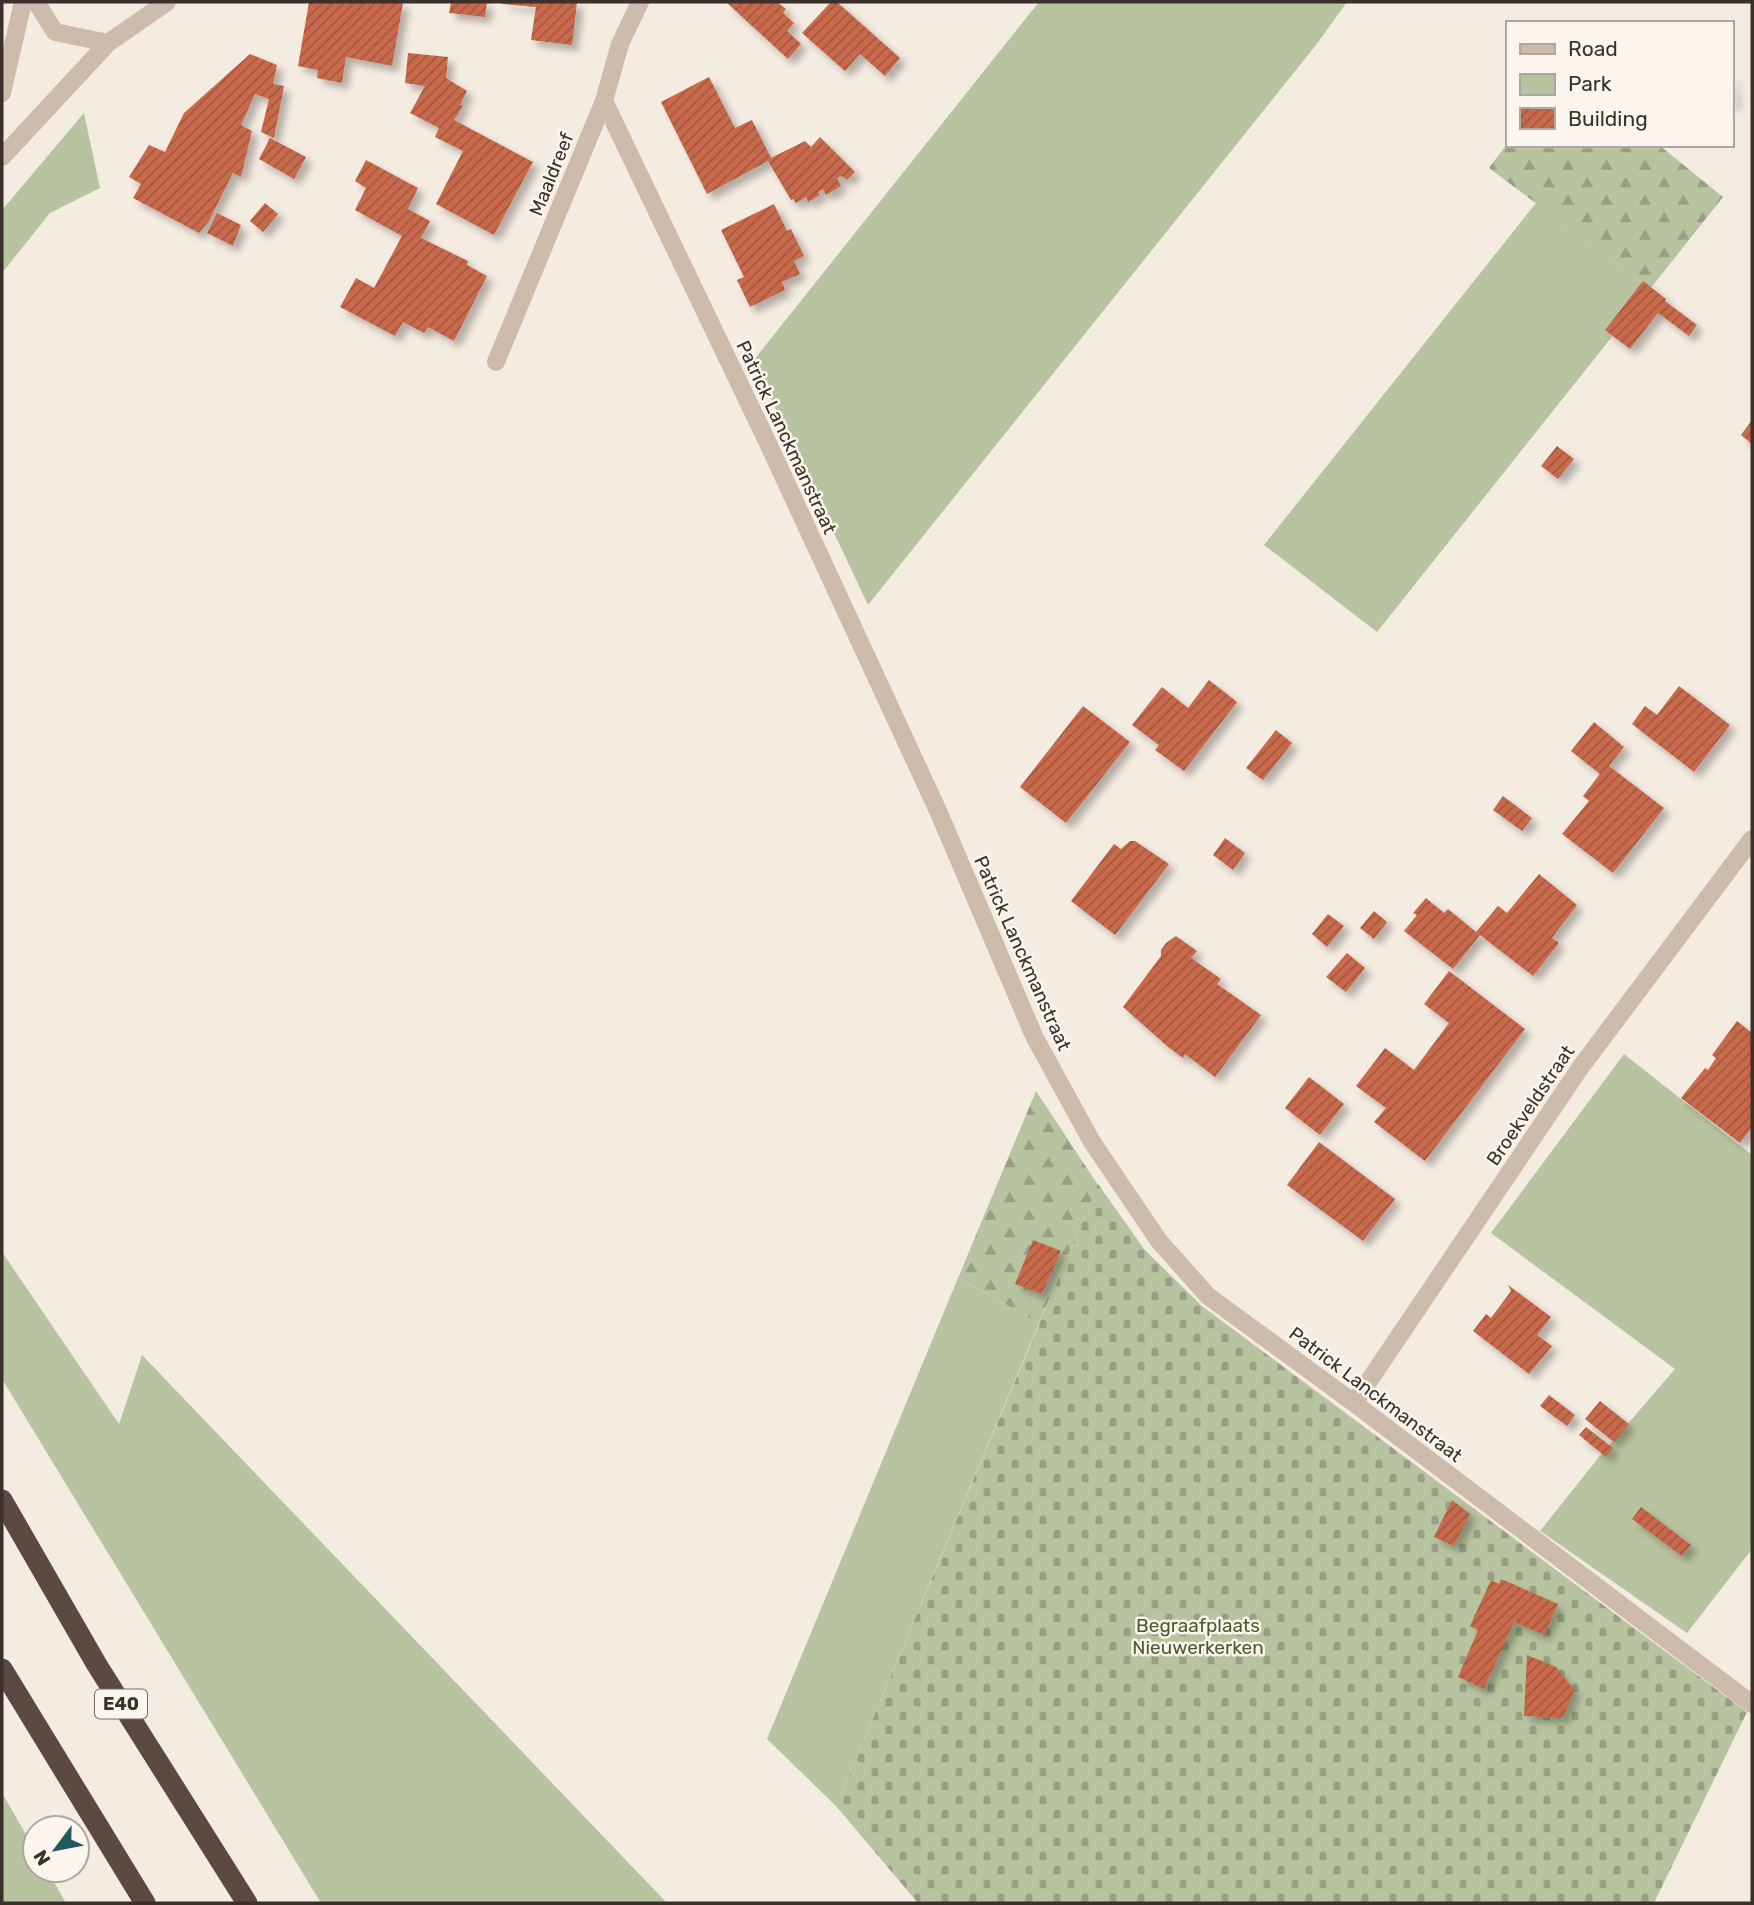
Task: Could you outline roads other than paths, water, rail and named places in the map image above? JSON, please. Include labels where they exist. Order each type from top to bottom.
[{"type":"highway","name":"E40","points":[[2,1500],[97,1665],[247,1903]]},
{"type":"highway","points":[[2,1669],[145,1903]]},
{"type":"street","points":[[2,93],[23,2]]},
{"type":"street","points":[[36,2],[55,32],[108,43]]},
{"type":"street","points":[[2,157],[108,43],[167,2]]},
{"type":"street","name":"Maaldreef","points":[[496,362],[604,101],[620,44],[640,2]]},
{"type":"street","name":"Patrick Lanckmanstraat","points":[[604,101],[766,439],[916,763],[1034,1036],[1092,1142],[1159,1241],[1208,1296],[1752,1704]]},
{"type":"street","name":"Broekveldstraat","points":[[1354,1403],[1580,1068],[1752,839]]},
{"type":"park label","name":"Begraafplaats Nieuwerkerken","points":[[1198,1636]]}]
